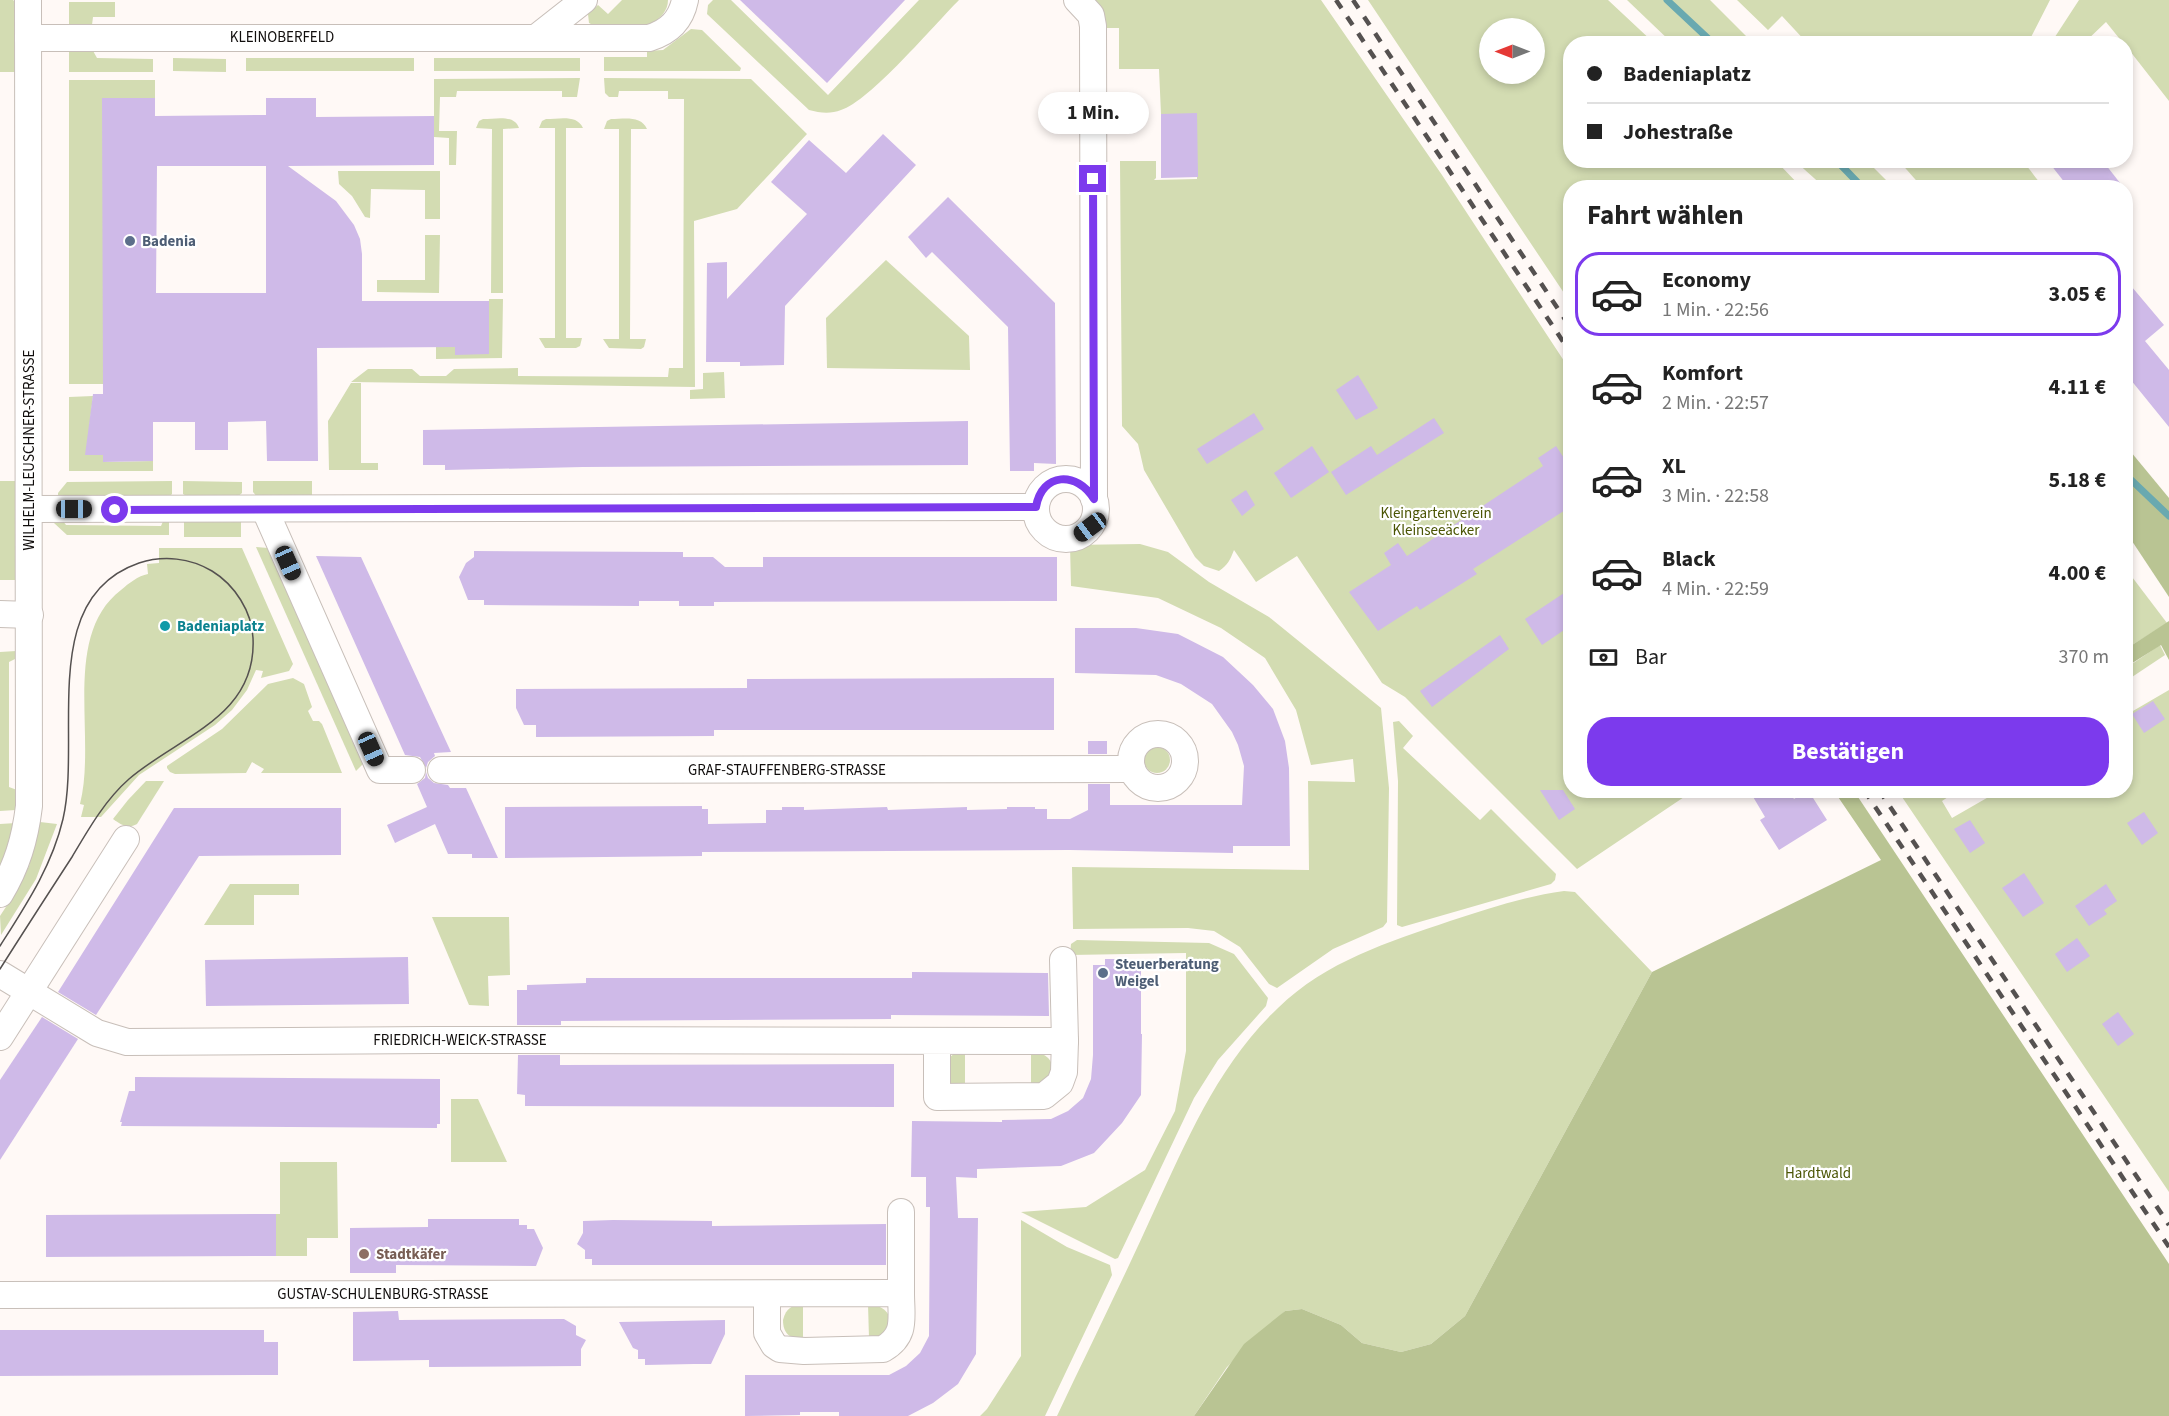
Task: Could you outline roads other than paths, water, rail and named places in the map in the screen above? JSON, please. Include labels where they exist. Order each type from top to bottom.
[{"type":"street","name":"WILHELM-LEUSCHNER-STRASSE","points":[[0,894],[20,855],[29,806],[28,0]]},
{"type":"street","points":[[537,37],[584,0]]},
{"type":"street","name":"KLEINOBERFELD","points":[[28,38],[649,38],[659,35],[674,24],[680,16],[685,0]]},
{"type":"street","points":[[1077,0],[1091,15],[1093,26],[1094,499],[1094,518],[1090,527],[1074,538],[1055,536],[1046,531],[1039,521],[1036,507],[1040,494],[1047,486],[1061,479],[1076,480],[1088,489],[1094,499]]},
{"type":"street","points":[[29,509],[1036,507]]},
{"type":"street","points":[[265,510],[381,770],[412,770]]},
{"type":"street","points":[[0,614],[30,615]]},
{"type":"street","name":"GRAF-STAUFFENBERG-STRASSE","points":[[441,770],[1132,769]]},
{"type":"street","points":[[0,1037],[126,839]]},
{"type":"street","points":[[937,1041],[937,1097],[1031,1098],[1044,1096],[1060,1083],[1064,1072],[1064,960]]},
{"type":"street","name":"FRIEDRICH-WEICK-STRASSE","points":[[0,975],[97,1033],[127,1042],[1065,1041]]},
{"type":"street","points":[[767,1295],[767,1334],[774,1345],[780,1349],[874,1350],[883,1349],[892,1344],[902,1325],[901,1212]]},
{"type":"street","name":"GUSTAV-SCHULENBURG-STRASSE","points":[[0,1295],[901,1293]]},
{"type":"waterway","points":[[1667,0],[1705,36]]},
{"type":"waterway","points":[[1844,168],[1855,180]]},
{"type":"waterway","points":[[2133,482],[2169,516]]},
{"type":"tram line","points":[[0,946],[45,869],[63,819],[68,786],[70,673],[75,638],[87,606],[107,581],[139,563],[158,559],[177,559],[195,563],[212,571],[235,591],[246,609],[252,628],[251,665],[242,687],[229,706],[211,722],[149,764],[112,796],[0,969]]},
{"type":"railway","points":[[1336,0],[1563,341]]},
{"type":"railway","points":[[1353,0],[1563,316]]},
{"type":"railway","points":[[1869,798],[2169,1247]]},
{"type":"railway","points":[[1884,798],[2169,1225]]},
{"type":"place","name":"Badenia","points":[[130,241]]},
{"type":"place","name":"Badeniaplatz","points":[[165,626]]},
{"type":"place","name":"Steuerberatung Weigel","points":[[1103,973]]},
{"type":"place","name":"Stadtkäfer","points":[[364,1254]]},
{"type":"park label","name":"Kleingartenverein Kleinseeäcker","points":[[1436,522]]},
{"type":"park label","name":"Hardtwald","points":[[1818,1173]]}]
